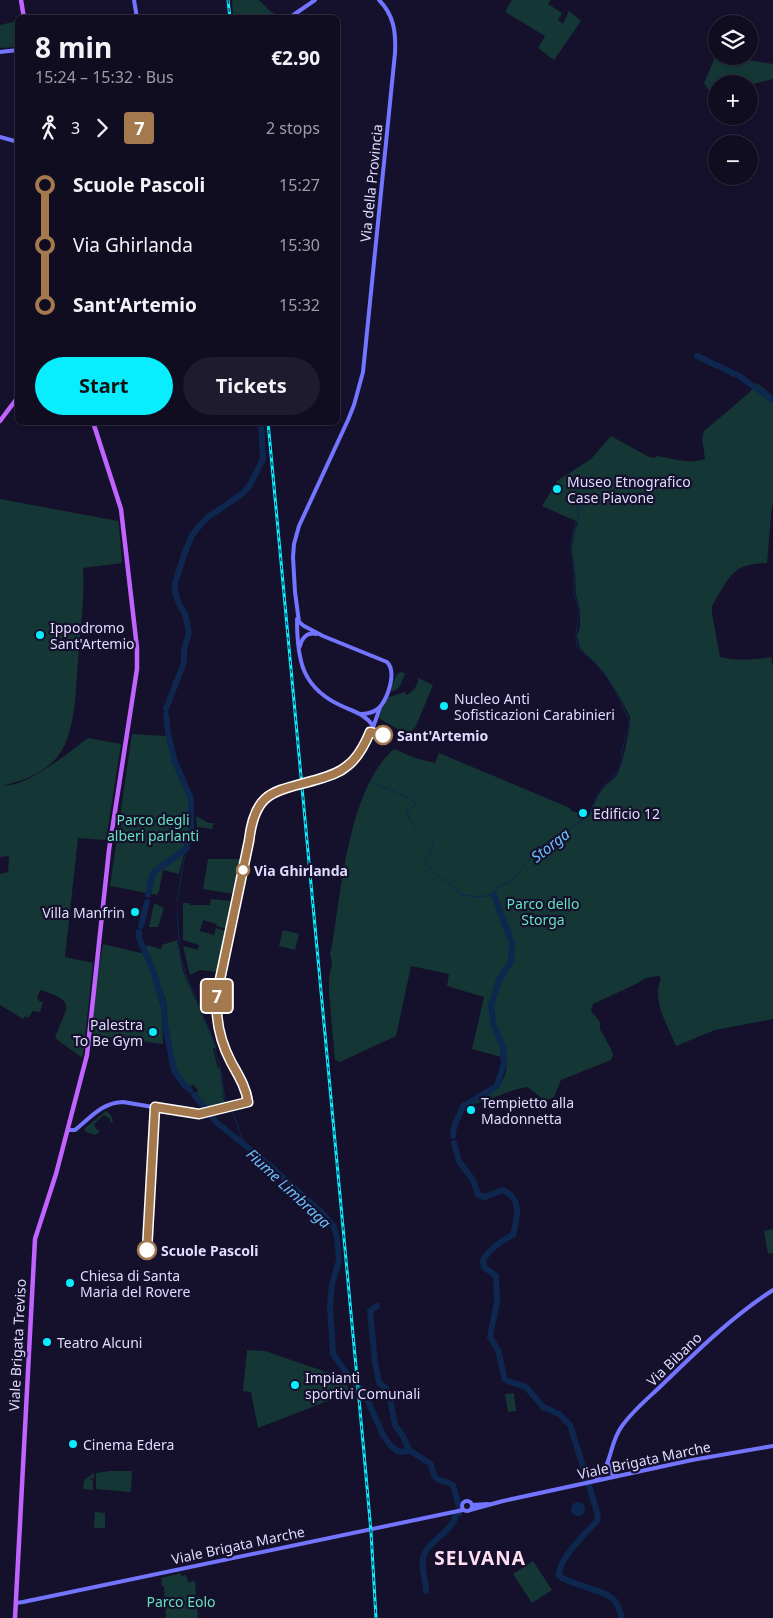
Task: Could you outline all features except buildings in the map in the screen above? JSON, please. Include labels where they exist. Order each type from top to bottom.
[{"type":"main road","points":[[21,0],[24,15]]},
{"type":"main road","points":[[0,421],[15,401]]},
{"type":"main road","name":"Viale Brigata Treviso","points":[[15,1618],[35,1239],[56,1174],[88,1050],[109,850],[133,700],[137,662],[121,509],[94,425]]},
{"type":"street","points":[[134,0],[135,15]]},
{"type":"street","points":[[293,15],[315,0]]},
{"type":"street","name":"Via della Provincia","points":[[361,714],[332,702],[315,690],[304,672],[298,637],[293,557],[296,535],[348,420],[363,372],[395,53],[394,25],[386,8],[379,0]]},
{"type":"street","points":[[0,52],[15,50]]},
{"type":"street","points":[[0,136],[15,141]]},
{"type":"street","points":[[297,609],[299,622],[304,626],[323,636],[387,662],[390,665],[393,676],[361,751],[349,765],[335,773],[306,782]]},
{"type":"street","points":[[300,653],[302,640],[306,635],[312,633],[323,636]]},
{"type":"street","points":[[361,714],[371,712],[380,706]]},
{"type":"street","points":[[361,714],[373,726]]},
{"type":"street","points":[[68,1130],[75,1130],[101,1108],[116,1102],[195,1114],[249,1101],[244,1084],[221,1039],[217,1017],[217,1001],[252,820],[261,803],[276,792],[298,785]]},
{"type":"street","points":[[70,1123],[74,1126],[80,1126]]},
{"type":"street","name":"Via Bibano","points":[[605,1479],[616,1436],[630,1416],[727,1324],[773,1290]]},
{"type":"street","name":"Viale Brigata Marche","points":[[471,1508],[712,1456],[773,1446]]},
{"type":"street","name":"Via Bibano","points":[[596,1481],[603,1473],[610,1459]]},
{"type":"street","points":[[609,1467],[610,1472],[618,1476]]},
{"type":"street","points":[[603,1473],[605,1479]]},
{"type":"street","points":[[465,1501],[470,1502],[471,1508],[461,1509],[465,1501]]},
{"type":"street","name":"Viale Brigata Marche","points":[[16,1602],[461,1509]]},
{"type":"street","points":[[16,1594],[23,1602]]},
{"type":"green space","points":[[232,0],[259,0],[277,15],[233,15]]},
{"type":"green space","points":[[512,0],[551,0],[548,4],[562,13],[558,20],[563,24],[569,11],[581,21],[554,60],[538,48],[545,36],[505,12]]},
{"type":"green space","points":[[15,21],[15,47],[0,48],[0,25]]},
{"type":"green space","points":[[758,62],[773,64],[773,79],[758,83],[758,75],[708,75],[708,89],[704,83],[712,65],[758,65]]},
{"type":"green space","name":"Parco dello Storga","points":[[757,383],[773,396],[760,388],[758,389],[773,400],[773,505],[767,563],[746,566],[733,574],[712,606],[712,613],[720,657],[746,660],[771,657],[773,667],[773,1019],[715,1030],[676,1046],[659,1004],[658,987],[661,979],[659,976],[646,978],[593,1004],[591,1011],[600,1022],[600,1029],[612,1051],[613,1056],[611,1060],[561,1080],[554,1097],[545,1101],[528,1087],[469,1105],[494,1091],[504,1078],[506,1070],[505,1049],[501,1051],[501,1057],[472,1049],[484,997],[447,986],[449,974],[411,966],[396,1036],[340,1062],[335,1060],[329,992],[332,963],[330,953],[349,841],[367,788],[379,766],[394,749],[415,758],[435,763],[439,753],[588,817],[604,787],[619,771],[628,737],[630,717],[603,671],[580,648],[577,636],[580,627],[580,609],[576,595],[572,549],[574,533],[578,522],[542,506],[557,481],[591,459],[611,436],[649,457],[655,458],[656,456],[686,461],[705,459],[702,438],[704,431],[749,393]]},
{"type":"green space","points":[[0,499],[118,521],[119,525],[122,563],[83,568],[83,598],[75,701],[71,728],[62,750],[40,772],[88,738],[121,744],[106,840],[78,838],[65,957],[93,963],[83,1055],[81,1057],[55,1038],[66,1008],[61,998],[40,990],[37,998],[43,1002],[40,1012],[33,1011],[28,1018],[25,1016],[23,1019],[0,1005],[0,874],[8,872],[9,856],[0,857]],"holes":[[[36,774],[13,785],[4,785]]]},
{"type":"green space","points":[[400,672],[405,673],[400,685],[396,690],[390,691],[396,676]]},
{"type":"green space","points":[[418,678],[433,685],[416,726],[409,734],[406,734],[380,719],[379,716],[386,698],[405,692],[406,695],[409,694],[416,686]]},
{"type":"green space","name":"Parco degli alberi parlanti","points":[[132,734],[167,736],[175,765],[191,802],[189,832],[179,874],[163,870],[157,895],[110,886]]},
{"type":"green space","points":[[196,816],[209,823],[214,823],[212,827],[214,829],[197,827]]},
{"type":"green space","points":[[208,859],[242,859],[234,894],[203,889]]},
{"type":"green space","points":[[211,899],[233,901],[227,929],[203,920],[200,931],[214,935],[216,928],[227,931],[218,972],[200,970],[190,975],[183,946],[198,950],[199,945],[183,940],[183,903],[210,905]]},
{"type":"green space","points":[[154,903],[164,908],[158,927],[149,927]]},
{"type":"green space","points":[[283,930],[299,934],[295,950],[279,946]]},
{"type":"green space","points":[[177,940],[183,971],[216,1047],[213,1049],[218,1068],[220,1069],[224,1100],[227,1106],[210,1110],[196,1094],[198,1090],[193,1085],[189,1087],[178,1074],[167,1030],[166,1000],[146,949],[147,945],[161,949],[162,945]]},
{"type":"green space","points":[[103,944],[145,954],[163,1013],[163,1044],[92,1035],[96,982]]},
{"type":"green space","points":[[106,1111],[110,1114],[113,1121],[111,1123],[109,1118],[104,1115],[94,1124],[96,1129],[100,1131],[96,1135],[86,1132],[84,1129]]},
{"type":"green space","points":[[773,1229],[773,1253],[768,1254],[764,1231]]},
{"type":"green space","name":"Impianti sportivi Comunali","points":[[247,1350],[265,1351],[344,1378],[350,1392],[342,1391],[338,1397],[258,1428],[251,1392],[243,1391]]},
{"type":"green space","points":[[514,1393],[516,1411],[508,1412],[505,1394]]},
{"type":"green space","points":[[132,1471],[130,1492],[96,1489],[96,1473]]},
{"type":"green space","points":[[94,1473],[94,1478],[89,1479],[93,1480],[93,1490],[83,1489],[84,1480]]},
{"type":"green space","points":[[95,1512],[105,1513],[105,1528],[94,1528]]},
{"type":"green space","points":[[533,1561],[552,1590],[532,1603],[513,1574]]},
{"type":"green space","name":"Parco Eolo","points":[[181,1573],[181,1576],[186,1575],[188,1582],[195,1581],[198,1618],[166,1618],[164,1586],[162,1586],[161,1578]]},
{"type":"water","points":[[578,1502],[583,1504],[585,1509],[583,1514],[578,1516],[573,1514],[571,1509],[573,1504]]},
{"type":"waterway","points":[[697,356],[739,376],[773,400]]},
{"type":"waterway","name":"Fiume Limbraga","points":[[166,709],[184,662],[184,650],[189,632],[185,614],[175,592],[175,583],[185,552],[192,535],[201,524],[208,517],[242,494],[250,485],[263,459],[261,425]]},
{"type":"waterway","name":"Storga","points":[[372,782],[415,803],[415,806],[406,812],[414,826],[433,844],[432,851],[425,860],[426,865],[462,895],[476,897],[494,895],[497,887],[511,882],[529,860],[589,815],[598,793],[618,771],[622,762],[622,749],[630,723],[609,680],[594,661],[577,646],[576,635],[579,609],[574,594],[571,549],[573,532],[579,514],[572,492]]},
{"type":"waterway","name":"Fiume Limbraga","points":[[148,895],[155,871],[186,849],[191,830],[191,799],[175,762],[166,715]]},
{"type":"waterway","points":[[177,901],[186,849]]},
{"type":"waterway","points":[[453,1136],[455,1124],[463,1106],[497,1086],[504,1063],[503,1047],[493,1023],[491,1005],[499,980],[511,962],[512,943],[494,895]]},
{"type":"waterway","name":"Fiume Limbraga","points":[[141,926],[147,902]]},
{"type":"waterway","points":[[177,911],[180,955],[216,1047],[215,1051],[220,1066],[225,1099],[228,1105]]},
{"type":"waterway","name":"Fiume Limbraga","points":[[139,932],[139,938],[151,965],[164,1005],[165,1025],[174,1070],[183,1084],[190,1090]]},
{"type":"waterway","name":"Fiume Limbraga","points":[[194,1095],[207,1110]]},
{"type":"waterway","points":[[232,1110],[244,1145]]},
{"type":"waterway","name":"Fiume Limbraga","points":[[210,1114],[216,1122],[267,1163],[324,1215],[334,1227],[339,1260],[332,1285],[330,1305],[333,1354],[354,1383],[363,1390],[383,1435],[391,1446],[399,1452],[410,1451]]},
{"type":"waterway","points":[[454,1143],[459,1161],[473,1180],[478,1195],[485,1197],[503,1190],[514,1198],[516,1204],[517,1216],[513,1235],[496,1245],[483,1260],[484,1267],[496,1276],[497,1302],[490,1337],[498,1350],[505,1380],[526,1387],[543,1407],[559,1414],[570,1425],[587,1479]]},
{"type":"waterway","name":"Fiume Limbraga","points":[[377,1306],[370,1311],[375,1362],[379,1383],[386,1388],[389,1394],[395,1425],[403,1436],[409,1450],[431,1464],[436,1478],[453,1485],[459,1506]]},
{"type":"waterway","points":[[589,1485],[598,1516],[597,1521],[567,1555],[560,1569],[559,1576],[609,1596],[617,1604],[622,1618]]},
{"type":"waterway","name":"Fiume Limbraga","points":[[426,1591],[423,1567],[425,1553],[428,1547],[449,1527],[459,1513]]},
{"type":"railway","points":[[228,0],[230,15]]},
{"type":"railway","points":[[268,425],[364,1453],[376,1618]]},
{"type":"bus line","name":"7","points":[[147,1250],[155,1107],[199,1114],[248,1102],[244,1084],[221,1039],[216,1008],[218,989],[255,812],[263,800],[276,792],[328,776],[345,768],[364,746],[370,732],[383,735]]},
{"type":"place","name":"Museo Etnografico Case Piavone","points":[[557,489]]},
{"type":"place","name":"Ippodromo Sant'Artemio","points":[[40,635]]},
{"type":"place","name":"Nucleo Anti Sofisticazioni Carabinieri","points":[[444,706]]},
{"type":"place","name":"Sant'Artemio","points":[[383,735]]},
{"type":"place","name":"Edificio 12","points":[[583,813]]},
{"type":"place","name":"Via Ghirlanda","points":[[243,870]]},
{"type":"place","name":"Villa Manfrin","points":[[135,912]]},
{"type":"place","name":"Palestra To Be Gym","points":[[153,1032]]},
{"type":"place","name":"Tempietto alla Madonnetta","points":[[471,1110]]},
{"type":"place","name":"Scuole Pascoli","points":[[147,1250]]},
{"type":"place","name":"Chiesa di Santa Maria del Rovere","points":[[70,1283]]},
{"type":"place","name":"Teatro Alcuni","points":[[47,1342]]},
{"type":"place","name":"Impianti sportivi Comunali","points":[[295,1385]]},
{"type":"place","name":"Cinema Edera","points":[[73,1444]]},
{"type":"district","name":"SELVANA","points":[[480,1558]]}]
